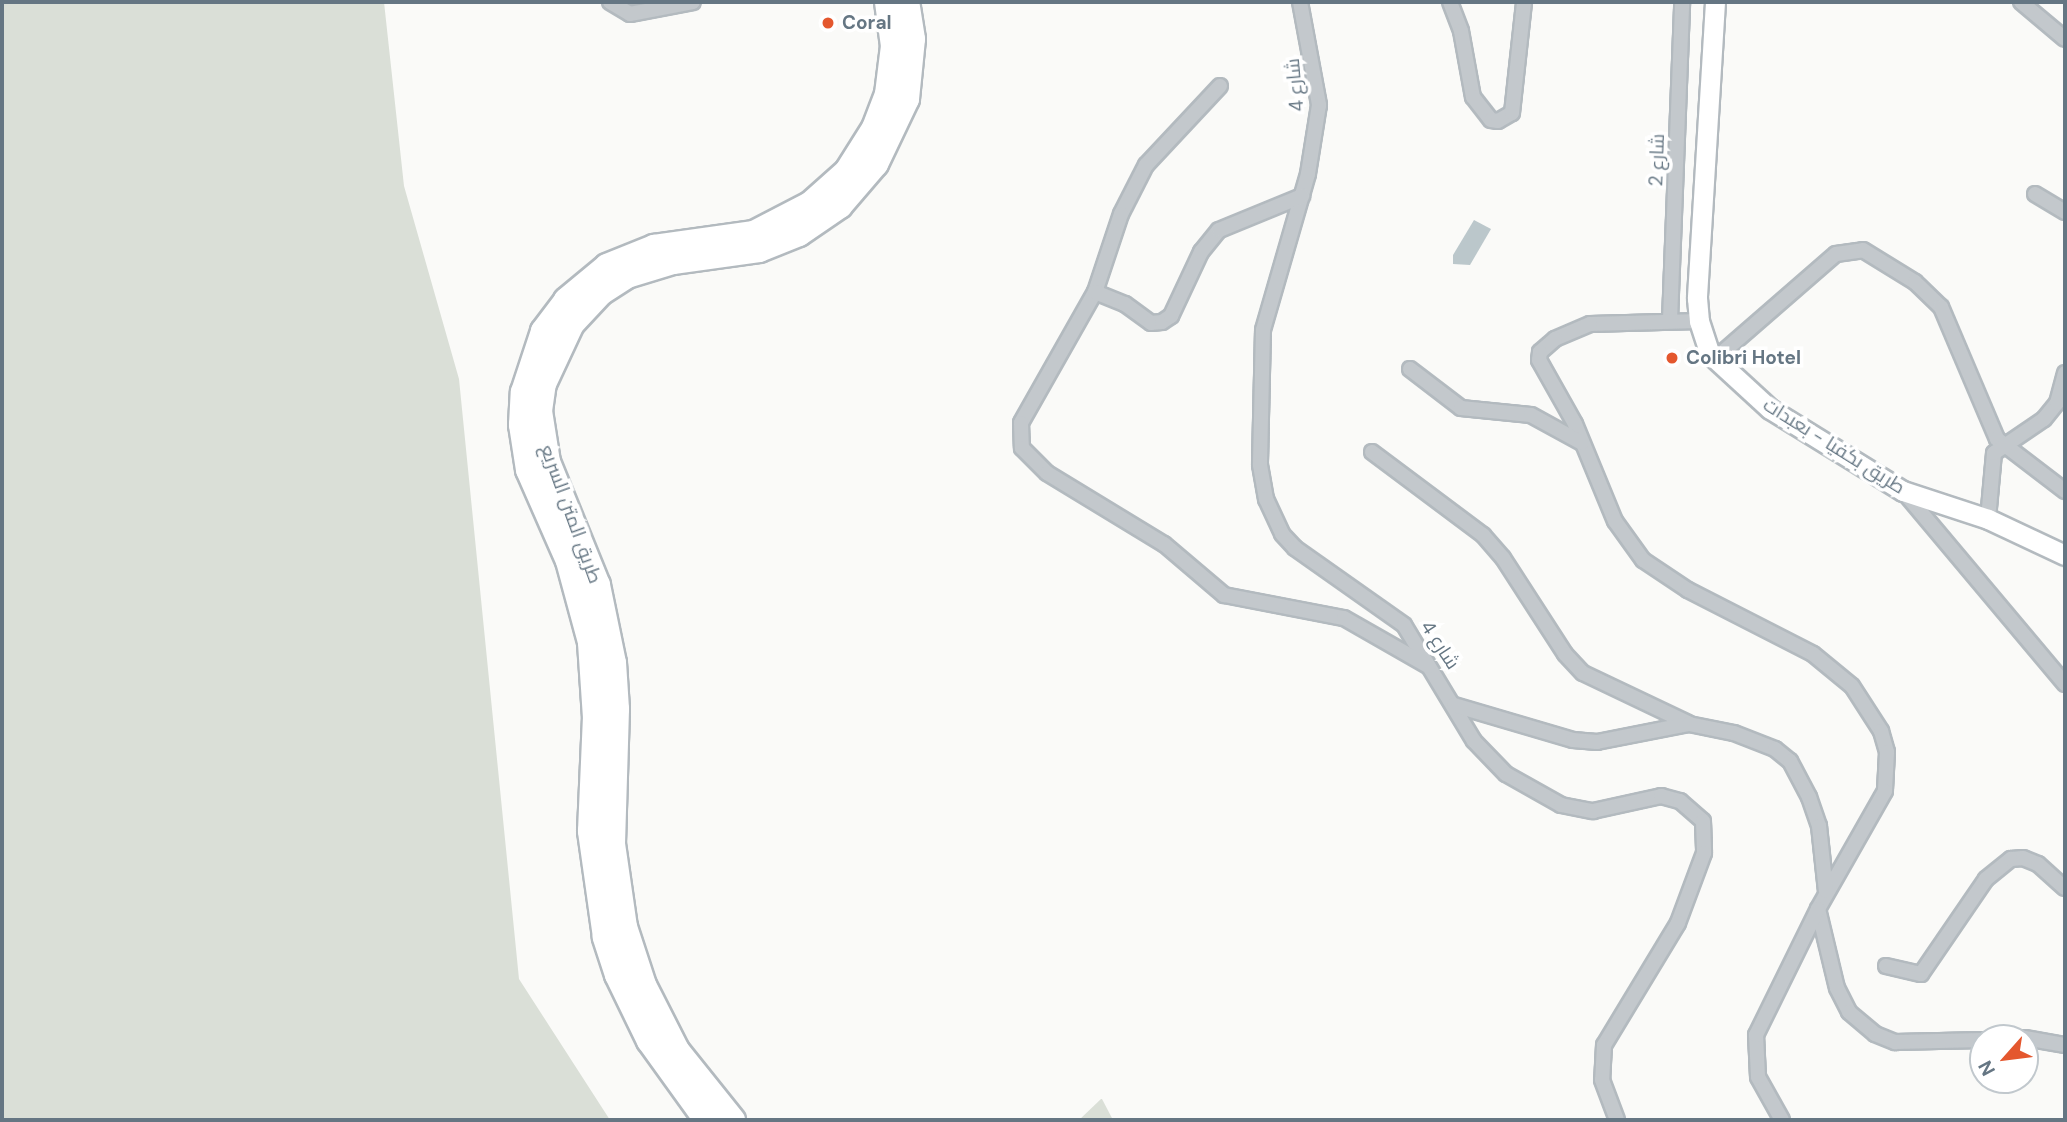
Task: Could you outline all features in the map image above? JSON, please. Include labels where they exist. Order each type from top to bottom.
[{"type":"highway","name":"طريق المتن السريع","points":[[706,1120],[649,1041],[617,975],[605,937],[590,831],[595,718],[590,642],[568,561],[528,470],[521,425],[523,392],[543,331],[565,300],[607,266],[646,249],[754,233],[810,204],[847,171],[874,128],[887,94],[893,46],[887,2]]},
{"type":"highway","name":"طريق المتن السريع","points":[[733,1120],[677,1050],[644,985],[625,927],[613,844],[614,663],[598,585],[548,462],[540,411],[544,384],[572,324],[601,293],[627,276],[649,267],[768,247],[818,223],[854,191],[888,145],[907,99],[913,39],[907,2]]},
{"type":"main road","name":"طريق بكفيا - بعبدات","points":[[1715,2],[1699,321],[1716,359],[1770,409],[1903,491],[1988,519],[2065,555]]},
{"type":"street","points":[[610,2],[630,14],[693,2]]},
{"type":"street","name":"شارع 4","points":[[1300,2],[1319,105],[1302,196],[1263,330],[1259,426],[1266,499],[1282,534],[1404,625],[1490,760],[1545,798],[1593,811],[1661,796],[1681,801],[1703,821],[1704,853],[1678,923],[1604,1045],[1602,1080],[1617,1120]]},
{"type":"street","points":[[1450,2],[1461,31],[1473,97],[1490,120],[1498,121],[1512,114],[1524,2]]},
{"type":"street","name":"شارع 2","points":[[1670,320],[1682,2]]},
{"type":"street","points":[[2021,2],[2065,39]]},
{"type":"street","points":[[1220,86],[1146,165],[1121,214],[1095,292],[1021,424],[1018,435],[1026,455],[1046,473],[1164,544],[1224,595],[1344,618],[1429,667]]},
{"type":"street","points":[[2035,194],[2065,212]]},
{"type":"street","points":[[1095,292],[1125,304],[1151,323],[1162,322],[1171,316],[1213,236],[1233,221],[1268,213],[1302,196]]},
{"type":"street","points":[[1716,359],[1836,254],[1863,250],[1915,282],[1941,307],[2002,446],[2065,491]]},
{"type":"street","points":[[1699,321],[1590,324],[1564,333],[1540,352],[1541,365],[1582,443],[1615,521],[1643,559],[1688,590],[1813,654],[1853,687],[1869,708],[1886,752],[1885,791],[1826,891],[1756,1035],[1758,1077],[1782,1120]]},
{"type":"street","points":[[1410,369],[1461,408],[1531,415],[1582,443]]},
{"type":"street","points":[[1988,519],[1989,468],[2002,446],[2044,419],[2057,403],[2065,373]]},
{"type":"street","points":[[1371,452],[1483,535],[1503,558],[1564,654],[1583,673],[1689,724],[1753,738],[1790,761],[1819,826],[1826,891]]},
{"type":"street","points":[[1903,491],[2065,684]]},
{"type":"street","points":[[1454,705],[1573,740],[1597,742],[1689,724]]},
{"type":"street","points":[[1886,966],[1921,974],[1986,879],[2011,859],[2023,858],[2038,864],[2065,888]]},
{"type":"street","points":[[1818,909],[1837,988],[1863,1026],[1895,1042],[1969,1040]]},
{"type":"street","points":[[2039,1041],[2065,1045]]},
{"type":"shaded area","points":[[2,2],[384,2],[404,186],[459,379],[519,979],[610,1120],[2,1120]]},
{"type":"shaded area","points":[[1474,220],[1491,229],[1470,265],[1453,264],[1453,255]]},
{"type":"shaded area","points":[[1101,1099],[1113,1120],[1079,1120]]},
{"type":"place","name":"Coral","points":[[828,23]]},
{"type":"place","name":"Colibri Hotel","points":[[1672,358]]}]
